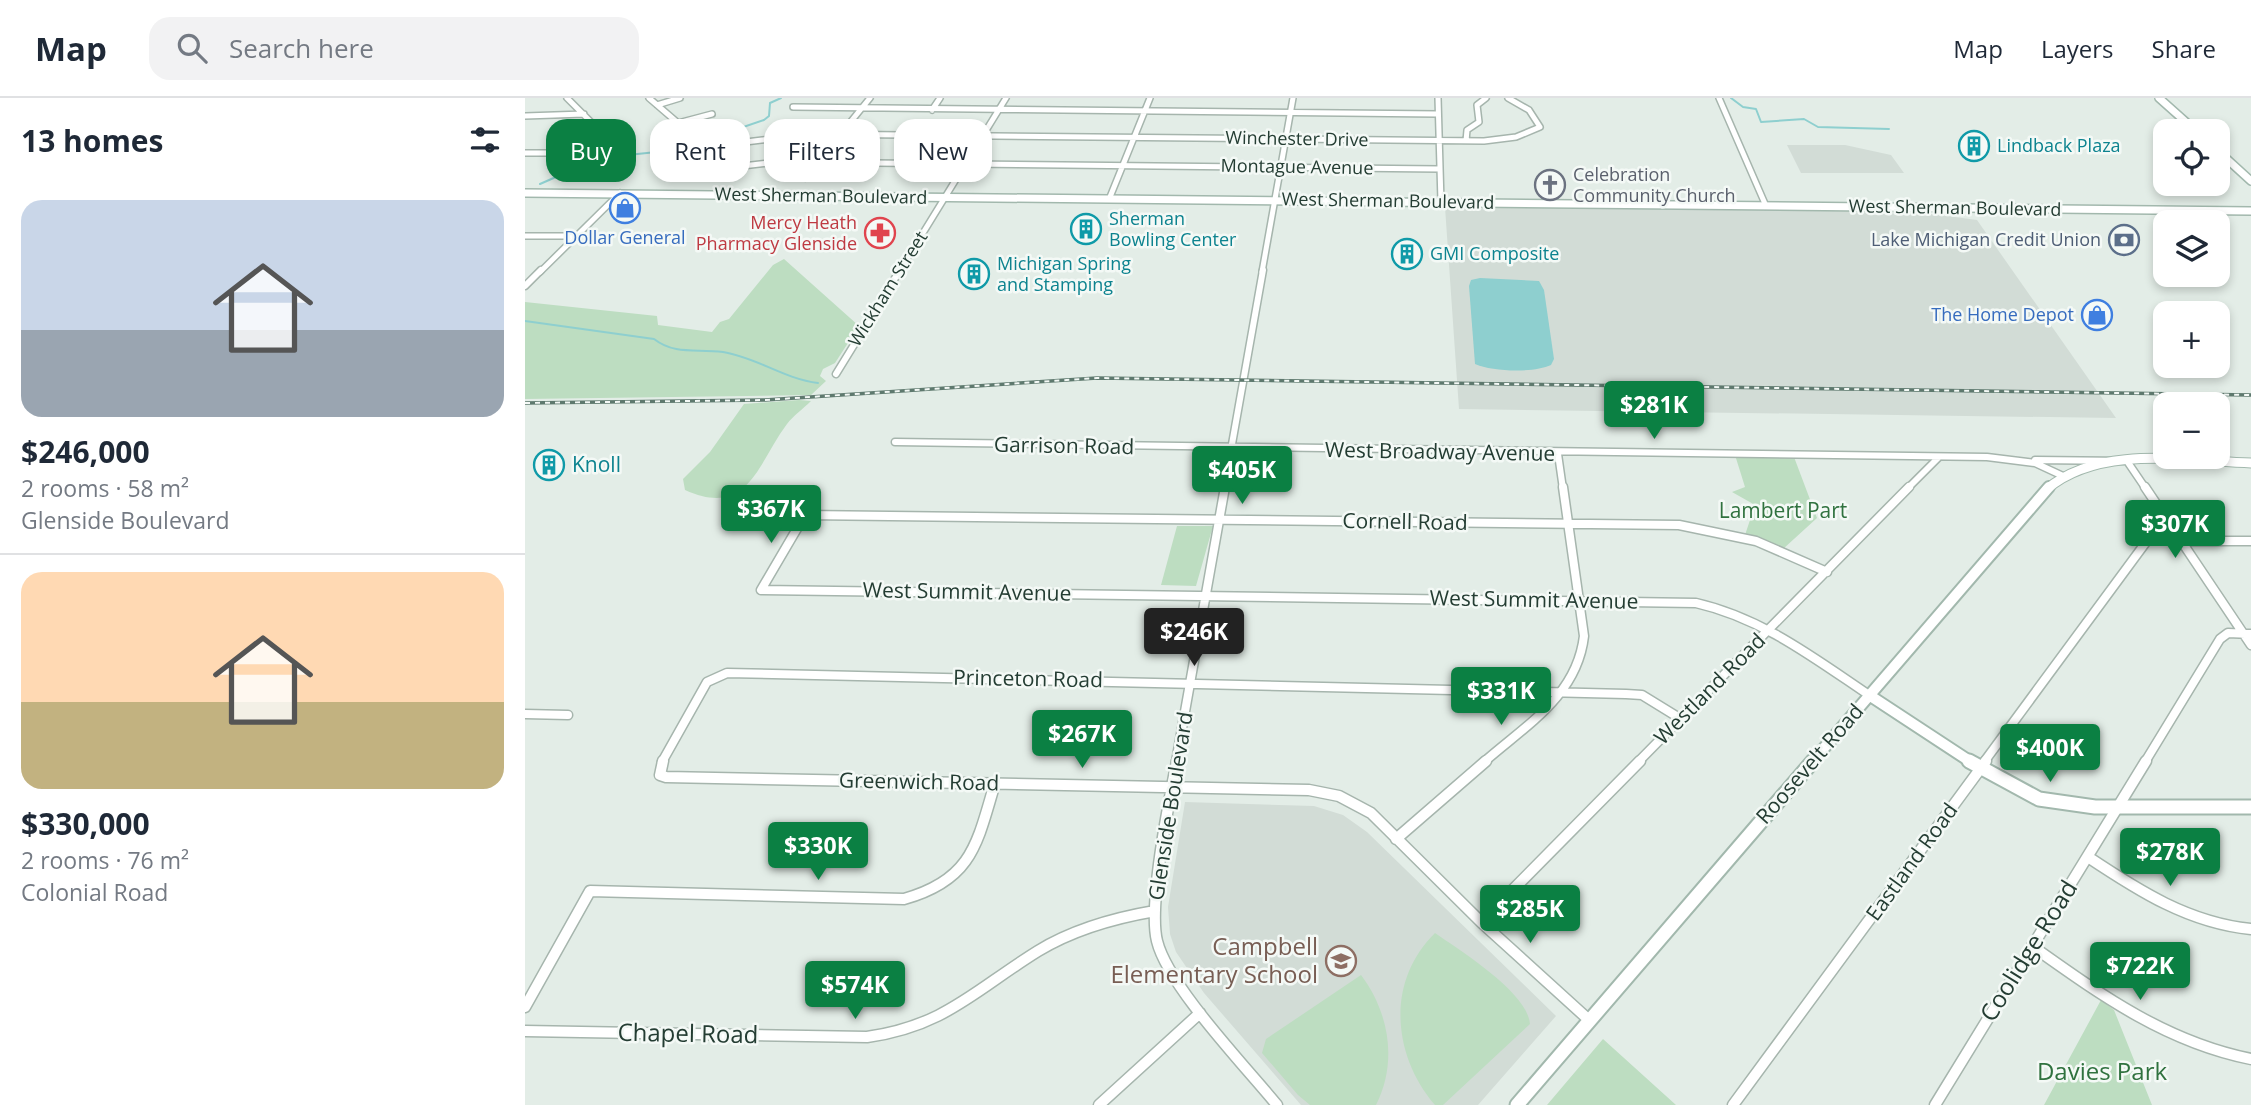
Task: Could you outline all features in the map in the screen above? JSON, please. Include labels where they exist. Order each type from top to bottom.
[{"type":"main road","points":[[2159,98],[2183,119]]},
{"type":"main road","points":[[2230,162],[2251,181]]},
{"type":"main road","name":"West Sherman Boulevard","points":[[525,192],[2251,211]]},
{"type":"main road","name":"West Broadway Avenue","points":[[2127,461],[2251,463]]},
{"type":"main road","name":"Roosevelt Road","points":[[1517,1105],[2040,496],[2063,477],[2079,469],[2127,461]]},
{"type":"main road","name":"West Summit Avenue","points":[[1869,695],[1980,768],[2039,799],[2085,806],[2251,807]]},
{"type":"street","points":[[525,153],[603,152],[610,145],[610,141],[567,98]]},
{"type":"street","points":[[649,98],[678,123],[712,114]]},
{"type":"street","points":[[657,105],[680,98]]},
{"type":"street","points":[[853,119],[870,98]]},
{"type":"street","points":[[932,110],[940,98]]},
{"type":"street","name":"Wickham Street","points":[[992,121],[1006,98]]},
{"type":"street","points":[[1110,197],[1150,98]]},
{"type":"street","name":"Glenside Boulevard","points":[[1277,1105],[1177,983],[1157,942],[1155,911],[1173,786],[1293,98]]},
{"type":"street","points":[[1438,98],[1441,202]]},
{"type":"street","points":[[1466,141],[1467,130],[1479,122],[1477,104],[1486,98]]},
{"type":"street","name":"Winchester Drive","points":[[992,136],[1466,141],[1505,139],[1540,127],[1529,110],[1508,98]]},
{"type":"street","points":[[1719,98],[1766,206]]},
{"type":"street","points":[[793,107],[1438,114]]},
{"type":"street","points":[[525,116],[584,114]]},
{"type":"street","name":"Montague Avenue","points":[[992,164],[1440,169]]},
{"type":"street","name":"Wickham Street","points":[[836,374],[955,182]]},
{"type":"street","points":[[526,284],[620,193]]},
{"type":"street","points":[[525,236],[577,236]]},
{"type":"street","name":"Garrison Road","points":[[895,442],[1233,449]]},
{"type":"street","name":"West Broadway Avenue","points":[[1233,449],[2127,461]]},
{"type":"street","points":[[1397,839],[1564,692],[1582,657],[1584,636],[1558,454]]},
{"type":"street","name":"Westland Road","points":[[1481,922],[1940,457]]},
{"type":"street","name":"West Broadway Avenue","points":[[2025,460],[2041,463],[2063,477]]},
{"type":"street","points":[[2127,461],[2176,536],[2247,634],[2251,645]]},
{"type":"street","name":"Cornell Road","points":[[761,590],[805,514],[1679,525],[1731,531],[1783,549],[1827,572]]},
{"type":"street","name":"Eastland Road","points":[[1733,1105],[2152,534],[2176,536]]},
{"type":"street","points":[[2176,536],[2251,541]]},
{"type":"street","name":"West Summit Avenue","points":[[761,590],[1207,594],[1696,603],[1721,606],[1747,616],[1869,695]]},
{"type":"street","name":"Coolidge Road","points":[[1935,1105],[2220,639],[2228,634],[2247,634]]},
{"type":"street","name":"Princeton Road","points":[[666,777],[660,775],[659,767],[707,682],[717,675],[727,673],[1642,695],[1681,719]]},
{"type":"street","points":[[525,714],[568,715]]},
{"type":"street","name":"Greenwich Road","points":[[666,777],[1173,786],[1326,792],[1356,803],[1589,1020]]},
{"type":"street","points":[[525,1007],[590,891],[904,899],[919,896],[948,883],[966,864],[973,852],[995,783]]},
{"type":"street","points":[[2088,857],[2135,888],[2171,906],[2231,926],[2251,929]]},
{"type":"street","name":"Chapel Road","points":[[525,1031],[858,1037],[894,1035],[945,1017],[1039,950],[1101,923],[1155,911]]},
{"type":"street","points":[[2032,946],[2147,1023],[2200,1047],[2251,1059]]},
{"type":"street","points":[[1100,1105],[1200,1013]]},
{"type":"shaded area","points":[[1787,145],[1845,145],[1891,155],[1904,173],[1801,173]]},
{"type":"shaded area","points":[[1445,207],[1910,211],[1977,220],[2116,418],[1459,409]]},
{"type":"shaded area","name":"Campbell Elementary School","points":[[1185,802],[1314,806],[1343,815],[1367,832],[1556,1016],[1478,1105],[1301,1105],[1204,993],[1176,952],[1170,934],[1168,907]]},
{"type":"green space","points":[[784,259],[859,326],[835,363],[823,369],[820,376],[826,381],[811,395],[525,399],[525,302],[657,316],[658,325],[712,332],[720,322],[729,319],[773,265]]},
{"type":"green space","points":[[811,401],[787,424],[759,469],[738,492],[724,497],[707,497],[685,490],[683,479],[710,452],[744,404]]},
{"type":"green space","name":"Lambert Part","points":[[1735,455],[1794,457],[1817,518],[1783,549],[1745,535],[1755,505],[1732,492],[1745,487]]},
{"type":"green space","points":[[1177,526],[1213,526],[1196,586],[1161,585]]},
{"type":"green space","points":[[1435,933],[1506,986],[1518,999],[1530,1024],[1443,1105],[1435,1105],[1410,1064],[1403,1041],[1401,1018],[1402,995],[1408,973],[1419,952]]},
{"type":"green space","points":[[1361,975],[1371,989],[1384,1021],[1388,1055],[1383,1089],[1376,1105],[1310,1105],[1262,1053],[1266,1039]]},
{"type":"green space","name":"Davies Park","points":[[2101,1000],[2114,1010],[2152,1105],[2044,1105]]},
{"type":"green space","points":[[1603,1039],[1676,1105],[1547,1105]]},
{"type":"water","points":[[1480,278],[1539,281],[1544,290],[1554,359],[1551,365],[1513,370],[1492,369],[1475,364],[1469,286],[1471,280]]},
{"type":"waterway","points":[[750,125],[769,116],[770,103],[781,98]]},
{"type":"waterway","points":[[1731,98],[1743,107],[1756,109],[1761,122],[1804,119],[1818,127],[1889,129]]},
{"type":"waterway","points":[[540,184],[599,158],[650,153]]},
{"type":"waterway","points":[[525,321],[654,339],[679,350],[723,352],[818,383]]},
{"type":"railway","points":[[525,403],[765,400],[1097,378],[2251,395]]},
{"type":"place","name":"Lindback Plaza","points":[[1974,146]]},
{"type":"place","name":"Celebration Community Church","points":[[1550,185]]},
{"type":"place","name":"Dollar General","points":[[625,208]]},
{"type":"place","name":"Sherman Bowling Center","points":[[1086,229]]},
{"type":"place","name":"Mercy Heath Pharmacy Glenside","points":[[880,233]]},
{"type":"place","name":"Lake Michigan Credit Union","points":[[2124,240]]},
{"type":"place","name":"GMI Composite","points":[[1407,254]]},
{"type":"place","name":"Michigan Spring and Stamping","points":[[974,274]]},
{"type":"place","name":"The Home Depot","points":[[2097,315]]},
{"type":"place","name":"Knoll","points":[[549,465]]},
{"type":"place","name":"Campbell Elementary School","points":[[1341,961]]}]
